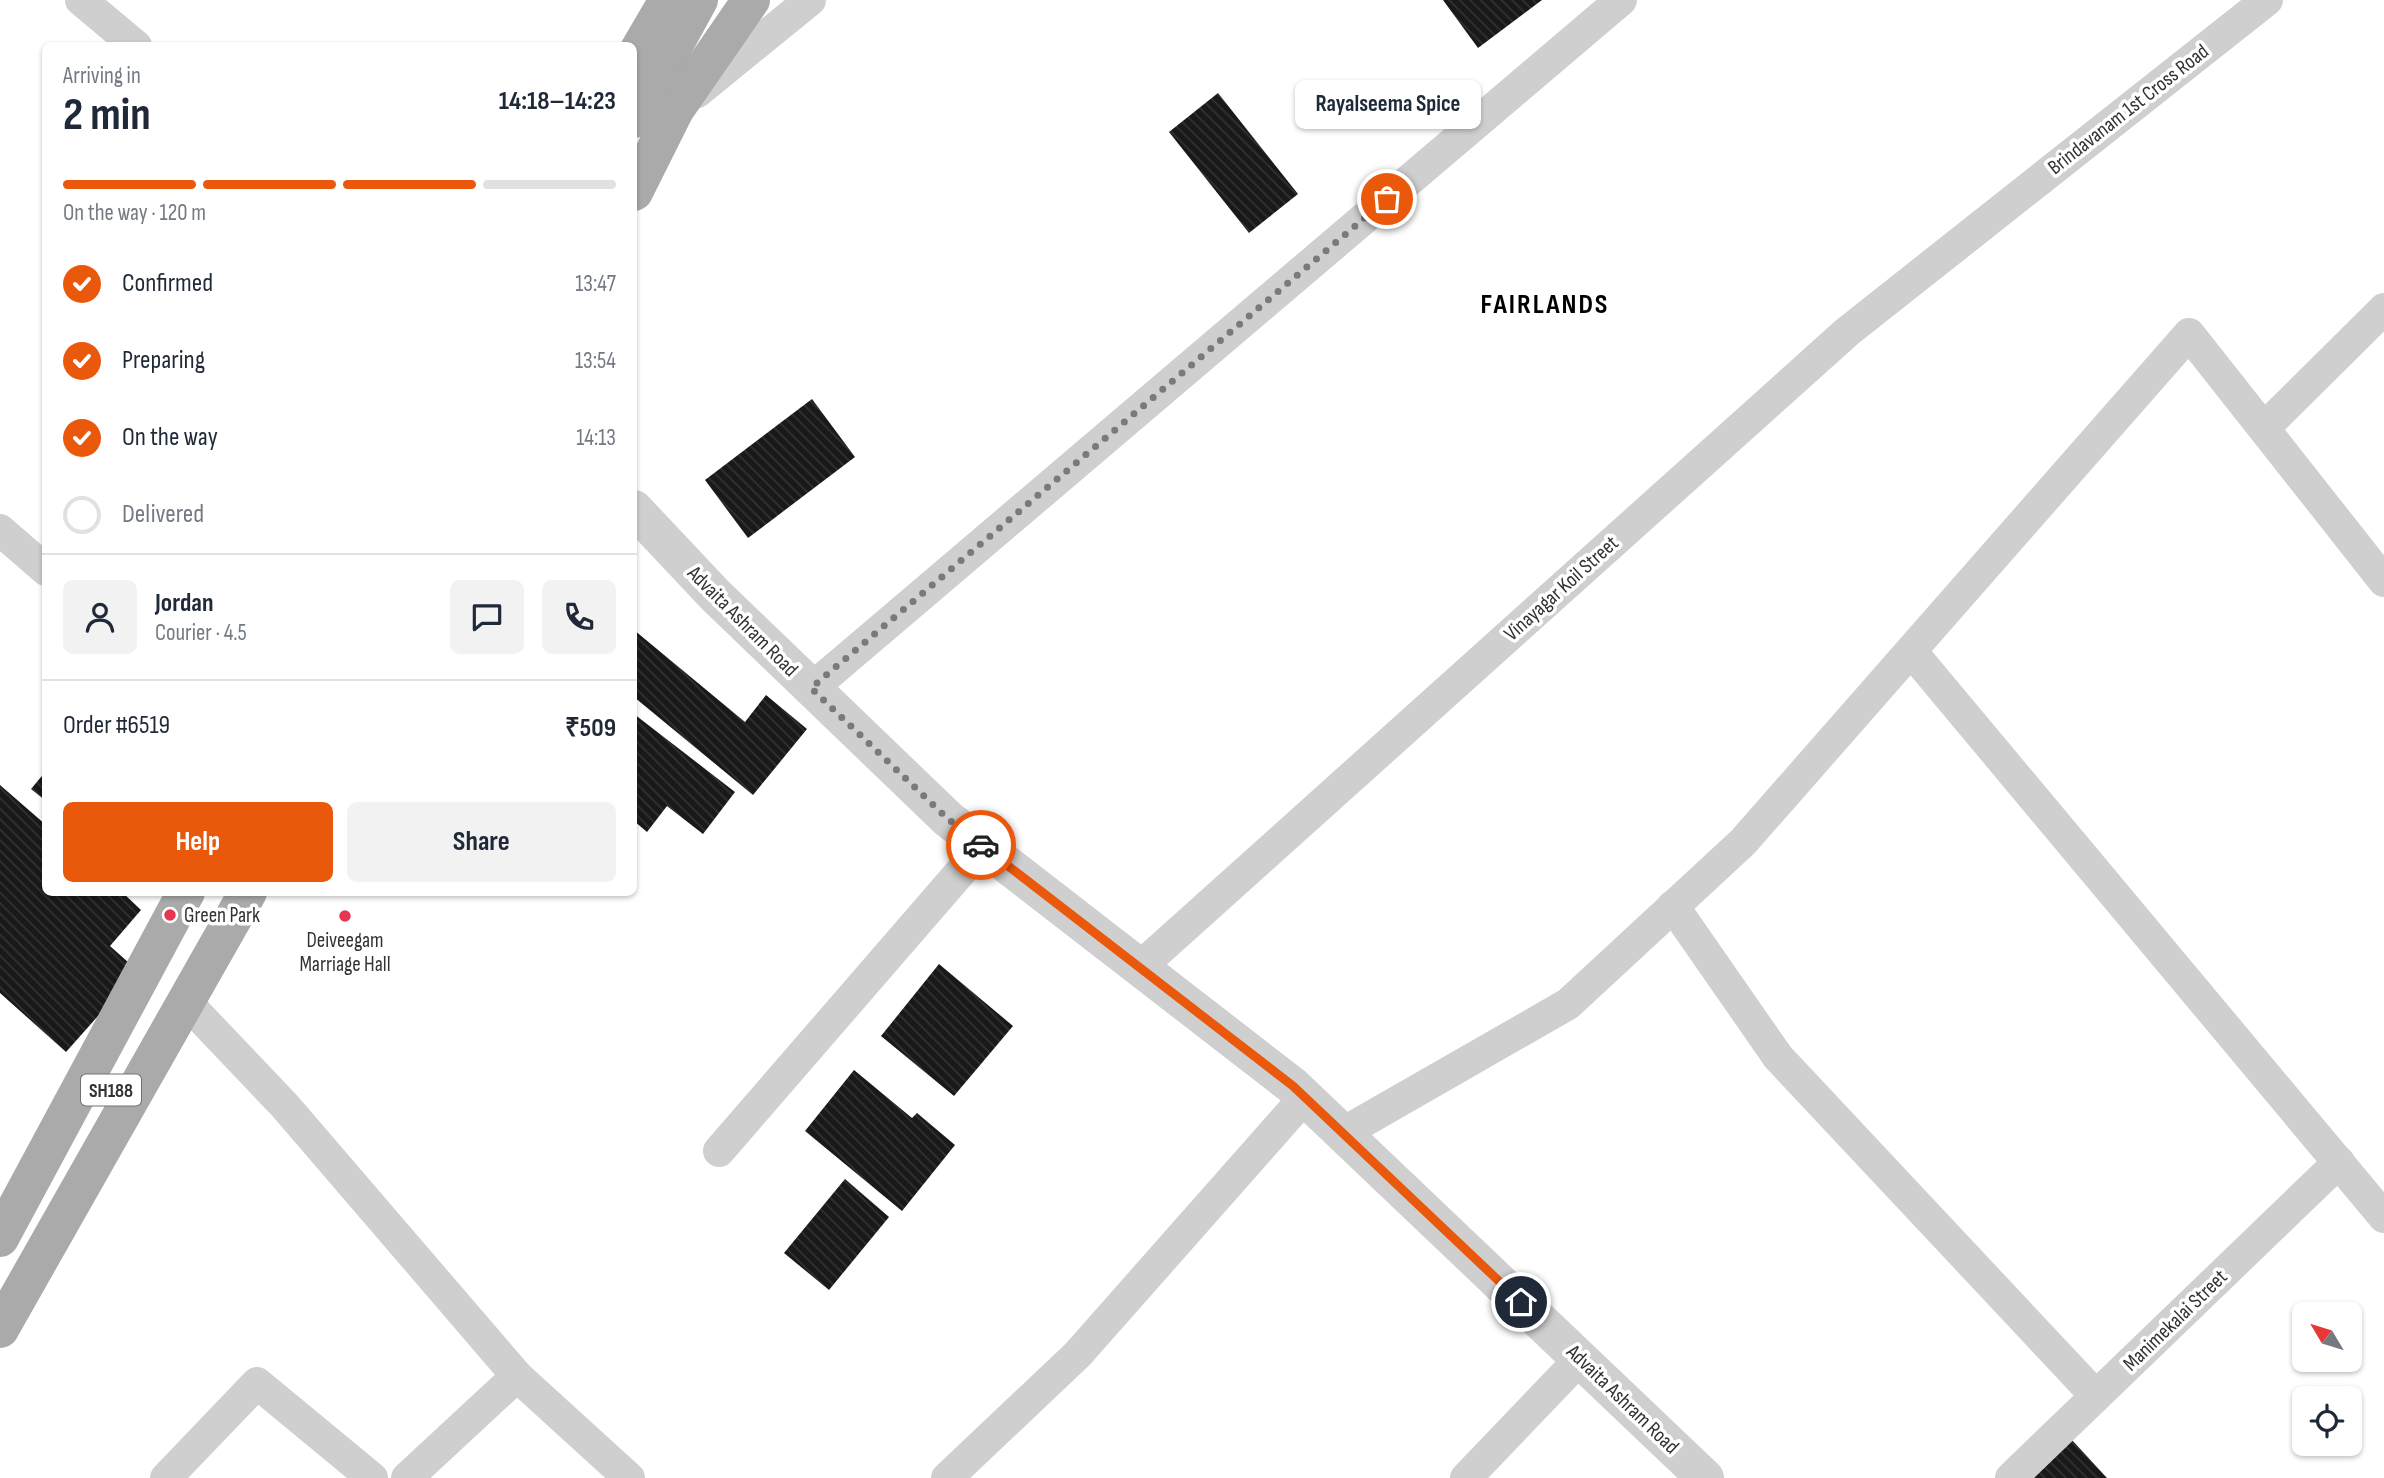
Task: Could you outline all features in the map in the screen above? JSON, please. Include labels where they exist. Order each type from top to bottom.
[{"type":"main road","points":[[637,53],[668,0]]},
{"type":"main road","points":[[637,113],[699,0]]},
{"type":"main road","points":[[637,186],[734,0]]},
{"type":"main road","points":[[675,110],[751,0]]},
{"type":"main road","points":[[0,1238],[184,896]]},
{"type":"main road","name":"SH188","points":[[0,1286],[132,1053],[216,896]]},
{"type":"main road","points":[[0,1329],[246,896]]},
{"type":"street","points":[[81,0],[131,42]]},
{"type":"street","points":[[675,110],[810,0]]},
{"type":"street","points":[[811,688],[1621,0]]},
{"type":"street","name":"Brindavanam 1st Cross Road","points":[[1990,219],[2267,0]]},
{"type":"street","name":"Vinayagar Koil Street","points":[[1140,967],[1847,332],[1990,219]]},
{"type":"street","points":[[2264,428],[2384,309]]},
{"type":"street","points":[[1343,1133],[1568,1004],[1742,842],[2189,334],[2384,580]]},
{"type":"street","name":"Advaita Ashram Road","points":[[637,512],[715,595],[948,819],[1306,1097],[1705,1478]]},
{"type":"street","points":[[0,530],[42,567]]},
{"type":"street","points":[[1910,651],[2384,1217]]},
{"type":"street","points":[[719,1151],[983,846]]},
{"type":"street","points":[[1673,906],[1777,1058],[2096,1396]]},
{"type":"street","points":[[186,1002],[285,1106],[517,1376],[629,1478]]},
{"type":"street","points":[[947,1478],[1078,1354],[1306,1097]]},
{"type":"street","name":"Manimekalai Street","points":[[2011,1478],[2339,1162]]},
{"type":"street","points":[[1466,1478],[1580,1359]]},
{"type":"street","points":[[407,1478],[517,1376]]},
{"type":"street","points":[[166,1478],[257,1383],[372,1478]]},
{"type":"building","points":[[1443,0],[1542,0],[1478,48]]},
{"type":"building","points":[[1218,93],[1298,194],[1249,233],[1169,132]]},
{"type":"building","points":[[812,399],[855,457],[748,538],[705,480]]},
{"type":"building","points":[[637,632],[745,722],[766,695],[807,729],[753,795],[637,699]]},
{"type":"building","points":[[637,716],[735,792],[703,834],[667,806],[647,832],[637,824]]},
{"type":"building","points":[[42,776],[42,798],[31,789]]},
{"type":"building","points":[[0,785],[42,822],[42,896],[126,896],[141,910],[110,946],[138,971],[66,1052],[0,993]]},
{"type":"building","points":[[939,964],[1013,1026],[954,1096],[881,1036]]},
{"type":"building","points":[[854,1070],[912,1118],[917,1113],[955,1145],[902,1211],[805,1131]]},
{"type":"building","points":[[845,1179],[889,1217],[829,1290],[784,1253]]},
{"type":"building","points":[[2072,1440],[2107,1478],[2031,1478]]},
{"type":"way so far","points":[[981,845],[948,819],[811,688],[1387,199]]},
{"type":"place","name":"Rayalseema Spice","points":[[1387,199]]},
{"type":"place","name":"Green Park","points":[[170,915]]},
{"type":"place","name":"Deiveegam Marriage Hall","points":[[345,916]]},
{"type":"district","name":"FAIRLANDS","points":[[1545,303]]},
{"type":"route","points":[[981,845],[1293,1086],[1521,1302]]}]
